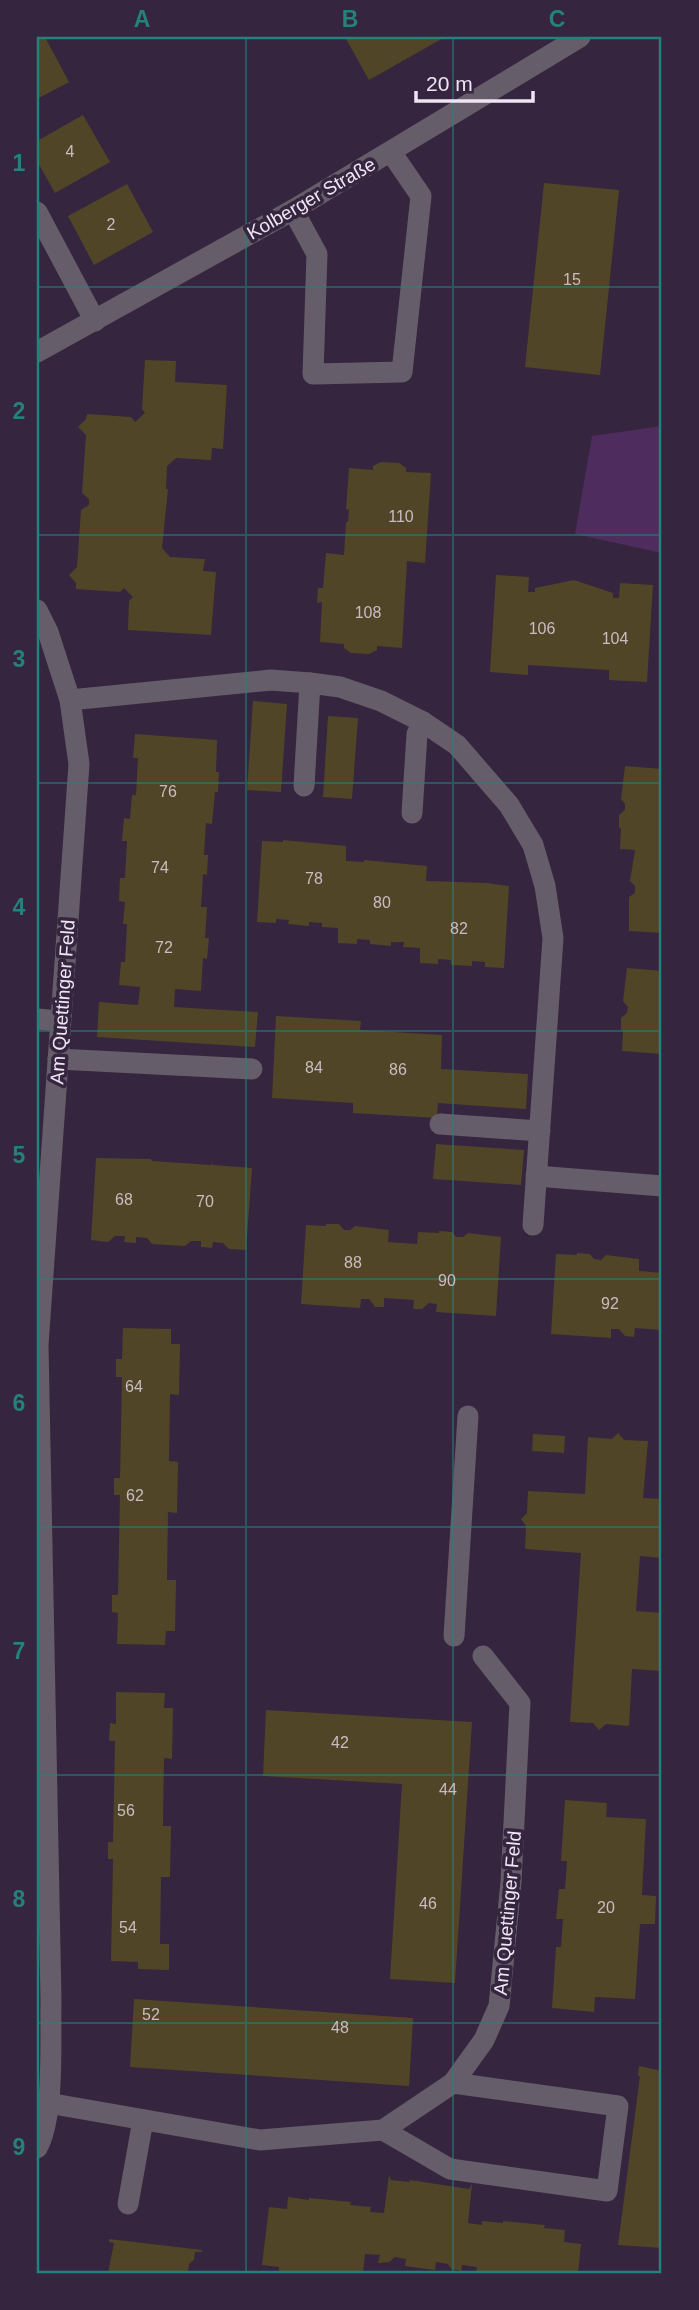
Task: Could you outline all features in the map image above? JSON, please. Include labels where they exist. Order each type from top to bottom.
[{"type":"street","name":"Kolberger Straße","points":[[37,352],[293,210],[580,37]]},
{"type":"street","points":[[293,210],[317,254],[313,374],[402,372],[421,196],[391,152]]},
{"type":"street","points":[[37,212],[95,321]]},
{"type":"street","name":"Am Quettinger Feld","points":[[37,610],[48,632],[70,700],[79,764],[38,1345],[51,1973],[48,2103],[41,2141],[37,2148]]},
{"type":"street","points":[[70,700],[271,680],[310,683],[340,687],[380,701],[423,722],[457,745],[509,805],[533,845],[545,886],[553,939],[533,1225]]},
{"type":"street","points":[[303,786],[310,683]]},
{"type":"street","points":[[412,813],[417,734],[423,722]]},
{"type":"street","points":[[37,1019],[60,1021]]},
{"type":"street","points":[[58,1059],[253,1069]]},
{"type":"street","points":[[440,1124],[540,1131]]},
{"type":"street","points":[[536,1176],[662,1186]]},
{"type":"street","points":[[454,1636],[468,1416]]},
{"type":"street","name":"Am Quettinger Feld","points":[[48,2103],[260,2140],[383,2130],[453,2083],[484,2040],[499,2006],[511,1882],[520,1703],[483,1656]]},
{"type":"street","points":[[383,2130],[450,2169],[607,2191],[618,2106],[453,2083]]},
{"type":"street","points":[[128,2204],[142,2120]]},
{"type":"shaded area","points":[[662,426],[662,553],[575,534],[592,436]]},
{"type":"building","points":[[37,37],[50,37],[46,39],[69,82],[37,99]]},
{"type":"building","points":[[345,37],[445,37],[369,80]]},
{"type":"building","points":[[83,115],[110,162],[55,193],[37,161],[37,141]]},
{"type":"building","points":[[544,183],[619,190],[600,375],[525,367]]},
{"type":"building","points":[[127,184],[153,232],[94,265],[68,216]]},
{"type":"building","points":[[145,360],[176,361],[175,382],[227,385],[223,449],[212,448],[211,460],[176,458],[167,466],[168,489],[162,548],[170,557],[205,559],[203,571],[216,572],[211,635],[128,630],[129,601],[133,597],[124,588],[120,592],[76,589],[76,583],[69,575],[77,567],[81,510],[89,505],[89,499],[82,493],[86,435],[78,427],[87,414],[131,417],[135,422],[145,413],[142,409]]},
{"type":"building","points":[[381,462],[399,463],[406,468],[406,472],[431,473],[425,563],[407,561],[402,648],[377,646],[377,650],[369,654],[351,653],[344,648],[344,644],[320,642],[322,602],[317,603],[318,588],[323,588],[326,553],[344,555],[349,510],[346,509],[349,468],[373,470],[373,466]]},
{"type":"building","points":[[496,575],[529,577],[528,592],[535,592],[535,588],[574,580],[613,593],[613,598],[619,598],[620,583],[653,585],[647,682],[609,680],[609,670],[528,665],[528,675],[490,672]]},
{"type":"building","points":[[253,701],[287,704],[281,792],[247,790]]},
{"type":"building","points":[[328,716],[358,718],[352,799],[323,797]]},
{"type":"building","points":[[135,734],[217,740],[218,792],[215,792],[212,824],[206,823],[204,855],[208,855],[207,875],[203,874],[201,907],[207,907],[207,959],[203,958],[201,991],[175,989],[174,1007],[258,1012],[255,1047],[97,1037],[99,1002],[138,1005],[140,987],[119,985],[121,962],[125,962],[127,924],[123,924],[125,902],[119,901],[120,878],[125,878],[127,841],[122,841],[124,818],[130,819],[132,795],[136,795],[138,758],[133,758]]},
{"type":"building","points":[[625,766],[662,769],[662,933],[629,931],[629,897],[635,893],[635,886],[630,881],[635,850],[620,849],[619,815],[625,810],[621,799]]},
{"type":"building","points":[[283,840],[346,846],[346,861],[364,860],[427,866],[426,881],[509,886],[504,968],[485,967],[485,962],[472,961],[472,966],[451,965],[451,960],[438,959],[438,964],[420,963],[420,948],[403,947],[404,942],[391,942],[391,946],[370,944],[370,940],[357,939],[357,944],[338,943],[338,928],[322,927],[322,923],[309,922],[309,926],[288,924],[289,920],[276,919],[276,923],[257,922],[262,841]]},
{"type":"building","points":[[627,968],[662,971],[662,1054],[622,1051],[621,1018],[627,1013],[628,1007],[623,1001]]},
{"type":"building","points":[[276,1016],[361,1021],[360,1030],[442,1035],[441,1069],[528,1074],[526,1109],[438,1103],[437,1118],[353,1113],[353,1103],[272,1098]]},
{"type":"building","points":[[436,1144],[524,1150],[521,1185],[433,1179]]},
{"type":"building","points":[[96,1158],[151,1159],[252,1168],[246,1250],[229,1249],[223,1243],[213,1242],[212,1248],[201,1247],[201,1241],[191,1241],[185,1246],[152,1244],[147,1238],[136,1237],[136,1243],[124,1242],[125,1236],[115,1236],[108,1242],[91,1240]]},
{"type":"building","points":[[339,1224],[344,1230],[355,1226],[389,1230],[388,1242],[417,1244],[418,1232],[439,1231],[452,1232],[456,1237],[463,1237],[468,1233],[501,1237],[496,1316],[436,1312],[437,1304],[429,1303],[422,1309],[413,1309],[414,1300],[384,1298],[384,1307],[375,1307],[369,1299],[361,1299],[360,1308],[301,1304],[306,1225]]},
{"type":"building","points":[[556,1254],[590,1254],[594,1259],[601,1260],[606,1255],[639,1259],[639,1271],[662,1273],[662,1330],[635,1328],[634,1337],[625,1336],[619,1329],[611,1329],[611,1338],[551,1334]]},
{"type":"building","points":[[123,1328],[171,1329],[171,1344],[180,1344],[179,1395],[170,1394],[169,1461],[178,1462],[177,1513],[168,1512],[167,1580],[176,1580],[175,1631],[166,1631],[165,1645],[117,1644],[118,1613],[112,1612],[112,1595],[118,1595],[120,1495],[114,1495],[114,1478],[120,1478],[122,1377],[116,1377],[116,1359],[122,1359]]},
{"type":"building","points":[[618,1433],[624,1440],[648,1441],[643,1498],[662,1499],[662,1558],[640,1556],[636,1611],[662,1613],[662,1671],[632,1669],[629,1726],[606,1724],[599,1730],[593,1723],[570,1722],[581,1553],[525,1549],[526,1526],[521,1519],[527,1513],[528,1491],[585,1494],[588,1437],[612,1439]]},
{"type":"building","points":[[533,1434],[565,1436],[564,1453],[532,1451]]},
{"type":"building","points":[[116,1692],[165,1693],[164,1708],[173,1708],[172,1759],[164,1758],[163,1826],[171,1826],[170,1877],[161,1877],[160,1944],[169,1944],[169,1970],[138,1969],[138,1962],[111,1961],[113,1859],[108,1859],[108,1842],[113,1842],[115,1741],[109,1741],[110,1723],[116,1724]]},
{"type":"building","points":[[266,1710],[472,1722],[455,1983],[390,1979],[402,1784],[263,1776]]},
{"type":"building","points":[[565,1800],[607,1803],[606,1817],[646,1819],[642,1895],[656,1896],[655,1924],[640,1924],[635,1999],[595,1997],[594,2012],[552,2008],[556,1947],[561,1947],[563,1919],[556,1919],[559,1889],[565,1889],[567,1861],[561,1861]]},
{"type":"building","points":[[134,1999],[413,2018],[409,2086],[130,2067]]},
{"type":"building","points":[[639,2066],[662,2071],[662,2248],[618,2245],[640,2076]]},
{"type":"building","points":[[389,2175],[391,2180],[410,2180],[469,2189],[472,2184],[468,2223],[482,2225],[482,2221],[503,2221],[565,2230],[564,2242],[581,2244],[578,2273],[476,2273],[477,2267],[462,2265],[459,2273],[459,2270],[452,2270],[448,2264],[436,2262],[435,2270],[405,2266],[406,2259],[395,2257],[389,2262],[378,2263],[380,2255],[365,2254],[363,2273],[279,2273],[279,2267],[262,2265],[269,2207],[287,2209],[288,2197],[309,2198],[351,2202],[350,2205],[371,2207],[370,2212],[384,2213]]},
{"type":"building","points":[[109,2239],[202,2252],[195,2252],[188,2273],[108,2273],[114,2243],[109,2242]]}]
